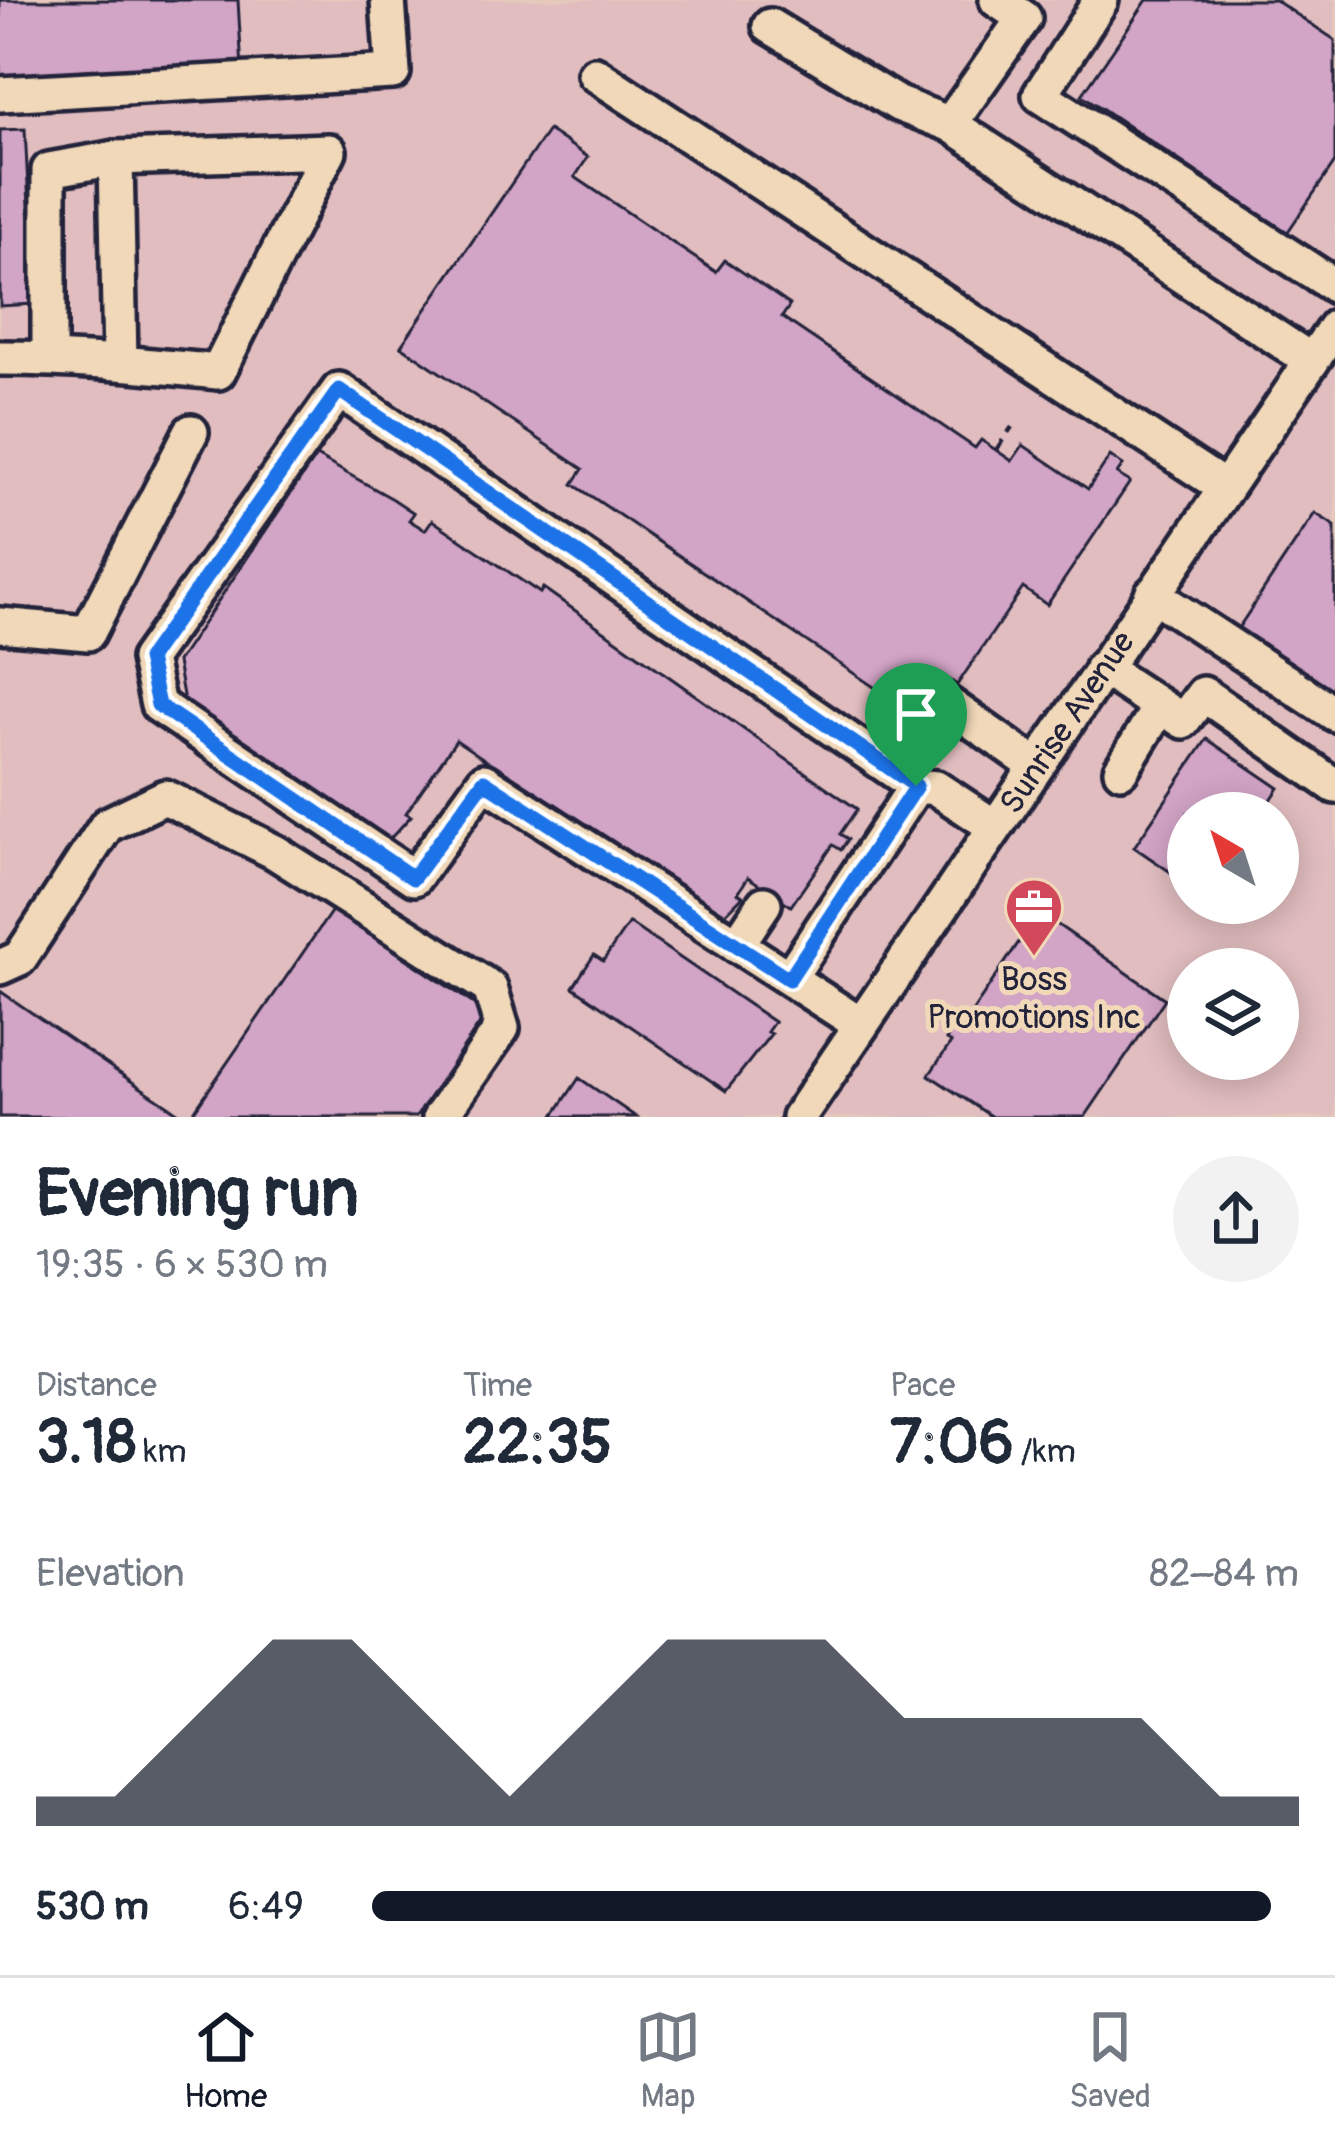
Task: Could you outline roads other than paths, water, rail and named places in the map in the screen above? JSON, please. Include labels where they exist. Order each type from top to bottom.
[{"type":"street","points":[[0,94],[393,72],[388,0]]},
{"type":"street","points":[[1101,0],[1040,95],[1335,286]]},
{"type":"street","points":[[950,124],[1019,6]]},
{"type":"street","points":[[770,26],[898,104],[950,124],[1312,361]]},
{"type":"street","points":[[596,74],[1224,487]]},
{"type":"street","points":[[0,358],[120,362],[218,372],[328,151],[116,158],[49,170],[49,358]]},
{"type":"street","points":[[116,158],[120,362]]},
{"type":"street","name":"Sunrise Avenue","points":[[799,1117],[1335,327]]},
{"type":"street","points":[[861,1024],[484,781],[413,878],[158,705],[148,659],[339,390],[916,786],[935,788],[995,826]]},
{"type":"street","points":[[0,625],[88,633],[191,432]]},
{"type":"street","points":[[1152,594],[1335,714]]},
{"type":"street","points":[[1102,668],[1183,722],[1203,694],[1335,786]]},
{"type":"street","points":[[935,695],[1036,766]]},
{"type":"street","points":[[1121,770],[1160,708]]},
{"type":"street","points":[[789,979],[916,786]]},
{"type":"street","points":[[0,968],[20,958],[107,825],[165,797],[275,852],[490,988],[502,1028],[440,1117]]},
{"type":"street","points":[[737,945],[764,904]]},
{"type":"place","name":"Boss Promotions Inc","points":[[1034,958]]}]
